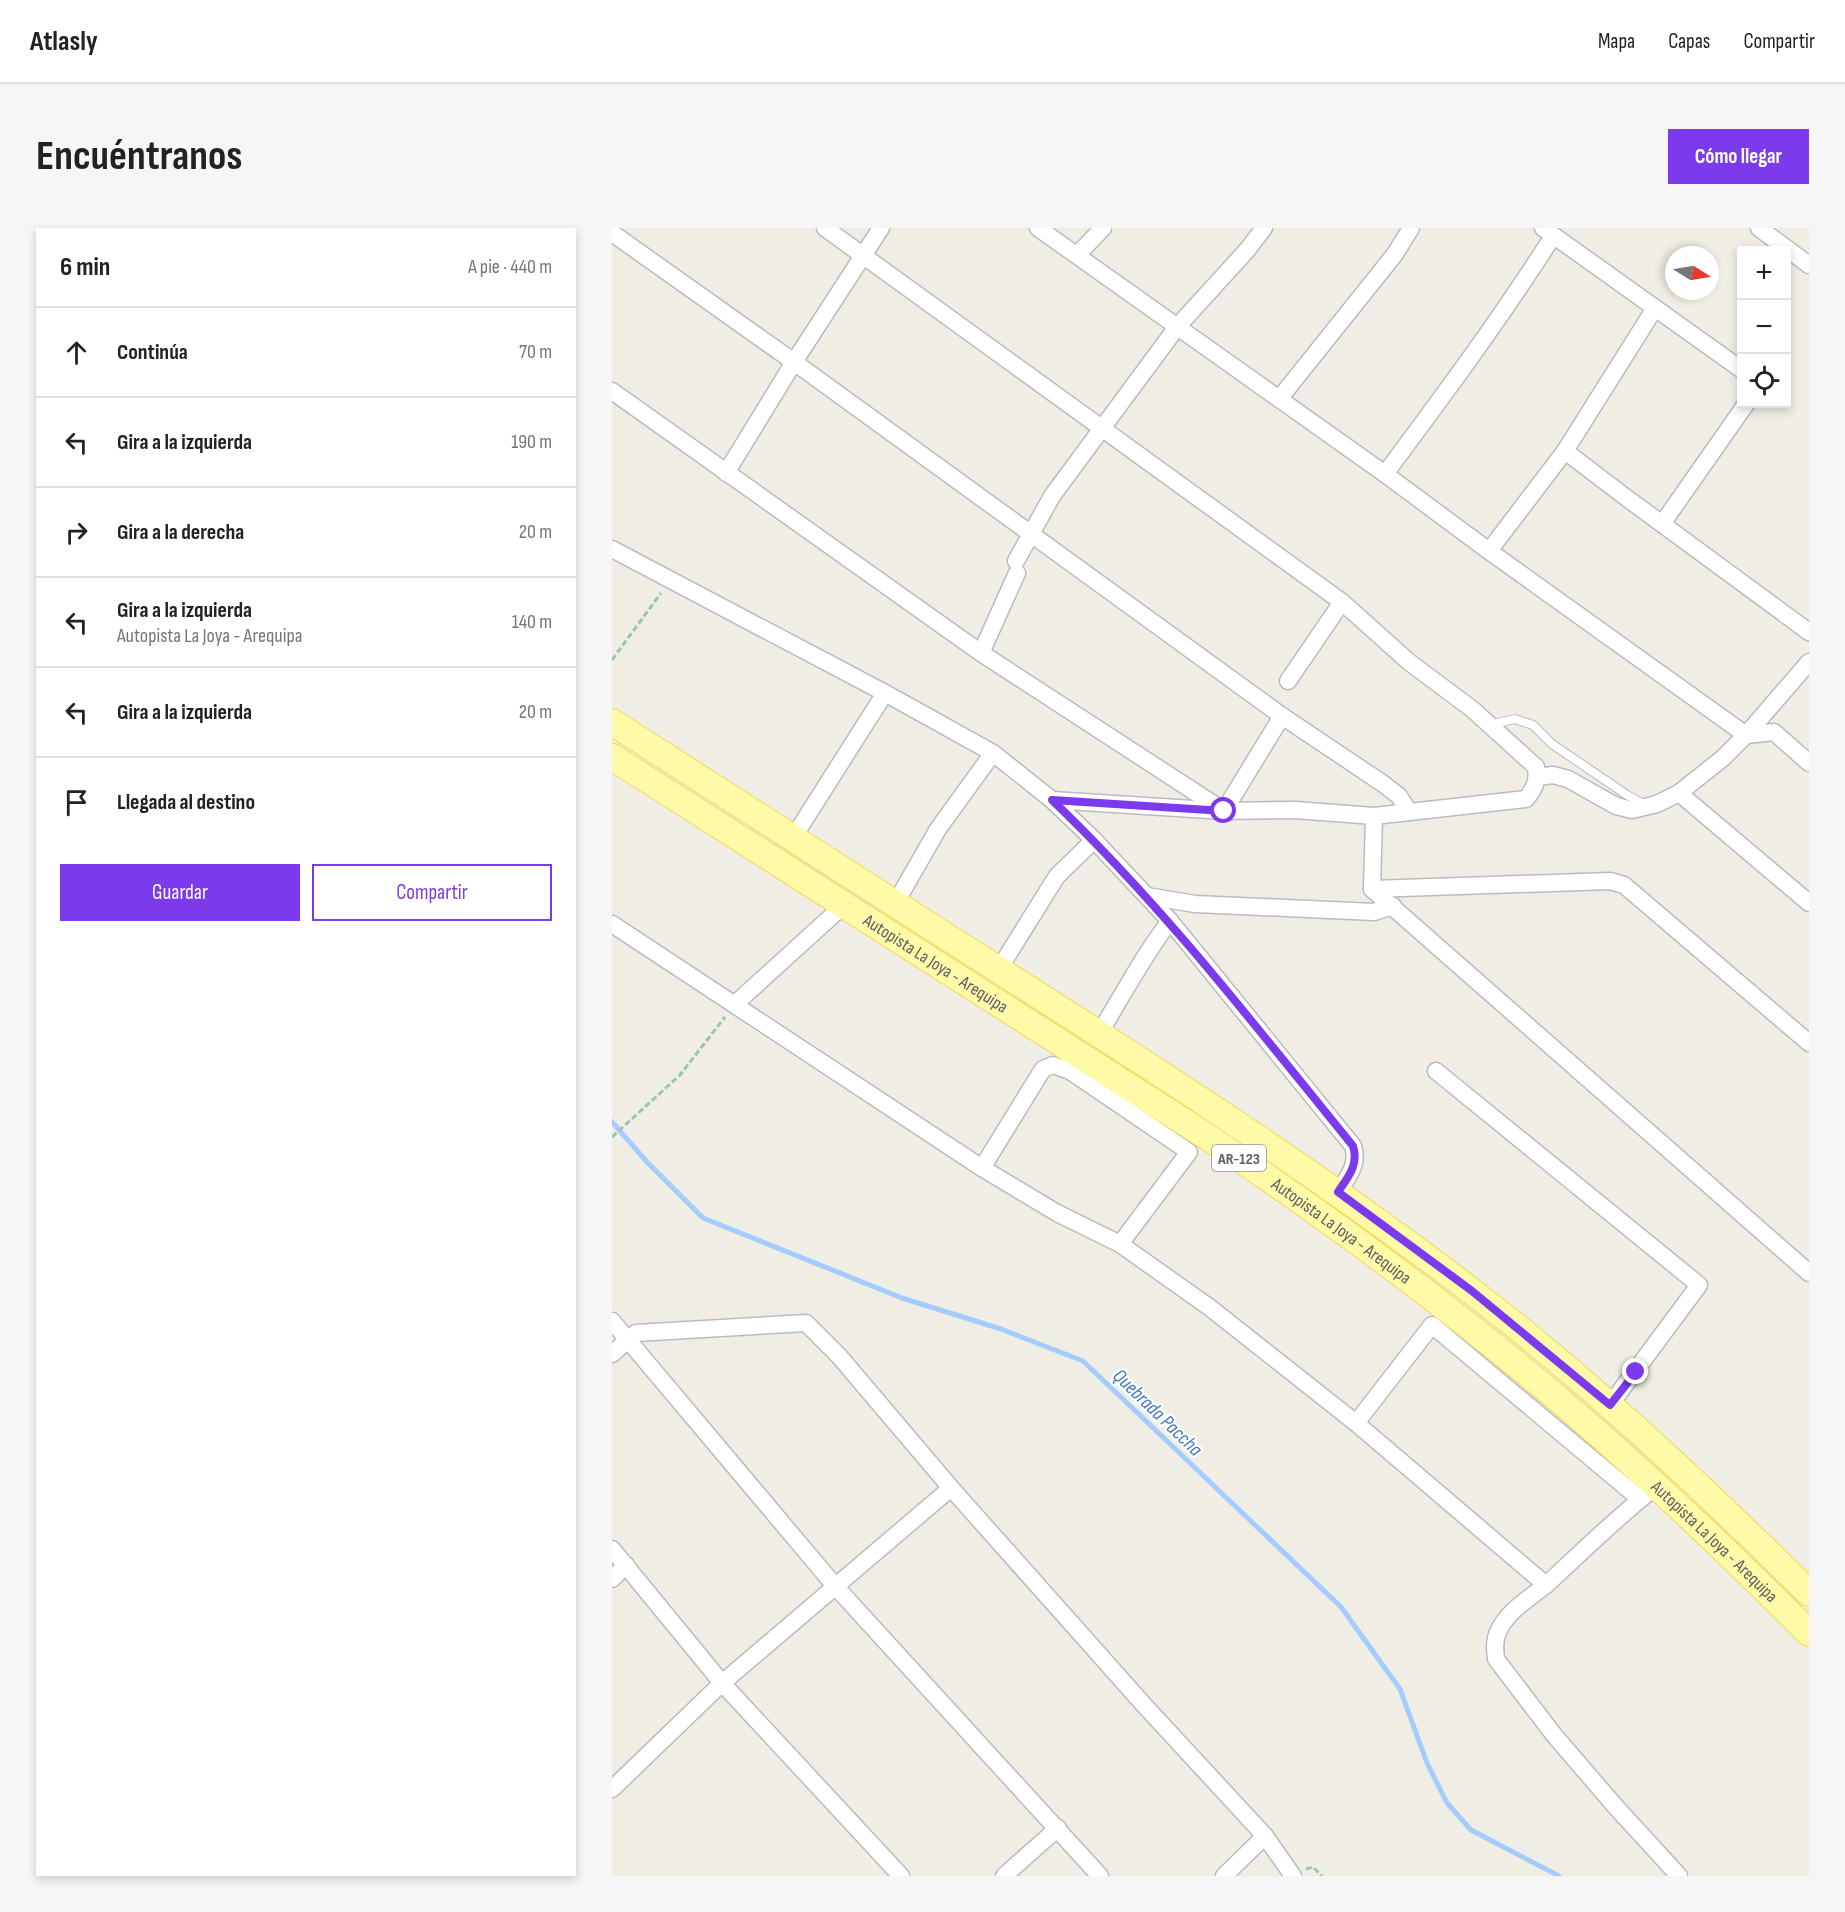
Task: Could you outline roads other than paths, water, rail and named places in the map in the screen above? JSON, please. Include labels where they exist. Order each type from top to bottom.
[{"type":"main road","name":"Autopista La Joya - Arequipa","points":[[612,722],[999,969],[1249,1131],[1338,1192],[1472,1291],[1610,1405],[1712,1497],[1809,1593]]},
{"type":"main road","name":"Autopista La Joya - Arequipa","points":[[612,757],[844,905],[1076,1064],[1270,1179],[1447,1308],[1576,1414],[1648,1492],[1728,1552],[1809,1634]]},
{"type":"street","points":[[825,228],[1342,602],[1409,662],[1490,725],[1536,767],[1538,777],[1535,787],[1526,799],[1374,816],[1295,810],[1224,811],[1052,800]]},
{"type":"street","points":[[726,473],[794,362],[881,228]]},
{"type":"street","points":[[1038,228],[1385,474],[1746,735],[1774,732],[1809,763]]},
{"type":"street","points":[[1077,255],[1103,228]]},
{"type":"street","points":[[981,653],[1031,533],[1052,496],[1177,327],[1248,249],[1264,228]]},
{"type":"street","points":[[1279,399],[1395,254],[1411,228]]},
{"type":"street","points":[[1759,228],[1809,265]]},
{"type":"street","points":[[1385,474],[1516,295],[1548,232],[1737,366]]},
{"type":"street","points":[[612,233],[1282,716],[1399,796],[1409,812]]},
{"type":"street","points":[[1489,551],[1565,451],[1656,308]]},
{"type":"street","points":[[612,391],[981,653],[1224,811]]},
{"type":"street","points":[[1662,524],[1743,408]]},
{"type":"street","points":[[1565,451],[1809,632]]},
{"type":"street","points":[[612,549],[885,693],[993,753],[1052,800],[1094,840],[1170,921],[1353,1146],[1356,1155],[1355,1164],[1338,1192]]},
{"type":"street","points":[[1288,681],[1342,602]]},
{"type":"street","points":[[1538,777],[1553,775],[1568,779],[1616,806],[1632,810],[1657,804],[1679,793],[1723,758],[1809,662]]},
{"type":"street","points":[[793,838],[885,693]]},
{"type":"street","points":[[1224,811],[1282,716]]},
{"type":"street","points":[[895,904],[938,829],[993,753]]},
{"type":"street","points":[[1679,793],[1809,903]]},
{"type":"street","points":[[1372,889],[1374,816]]},
{"type":"street","points":[[999,969],[1057,876],[1094,840]]},
{"type":"street","points":[[1372,889],[1610,881],[1624,885],[1809,1043]]},
{"type":"street","points":[[1372,889],[1809,1273]]},
{"type":"street","points":[[1147,896],[1195,904],[1374,912],[1393,906]]},
{"type":"street","points":[[735,1004],[844,905]]},
{"type":"street","points":[[1099,1034],[1151,945],[1170,921]]},
{"type":"street","points":[[612,924],[982,1168],[1057,1213],[1120,1244],[1209,1307],[1356,1423],[1546,1585]]},
{"type":"street","points":[[982,1168],[1043,1069],[1053,1065],[1076,1064],[1189,1152],[1120,1244]]},
{"type":"street","points":[[1436,1071],[1699,1285],[1610,1405]]},
{"type":"street","points":[[612,1321],[835,1586],[1100,1876]]},
{"type":"street","points":[[612,1354],[636,1333],[806,1323],[839,1356],[951,1488],[1136,1697],[1265,1836],[1293,1876]]},
{"type":"street","points":[[1356,1423],[1432,1325],[1648,1492],[1546,1585],[1507,1617],[1497,1632],[1494,1645],[1496,1659],[1554,1735],[1679,1876]]},
{"type":"street","points":[[612,1789],[722,1683],[951,1488]]},
{"type":"street","points":[[612,1549],[722,1683],[901,1876]]},
{"type":"street","points":[[612,1579],[626,1565]]},
{"type":"street","points":[[1004,1876],[1058,1828]]},
{"type":"street","points":[[1224,1876],[1265,1836]]},
{"type":"lane","points":[[1490,725],[1515,719],[1533,725],[1552,744],[1627,795],[1646,805]]},
{"type":"waterway","name":"Quebrada Paccha","points":[[612,1122],[647,1162],[703,1218],[902,1298],[1001,1329],[1083,1361],[1341,1607],[1400,1689],[1427,1763],[1447,1803],[1471,1830],[1559,1876]]}]
